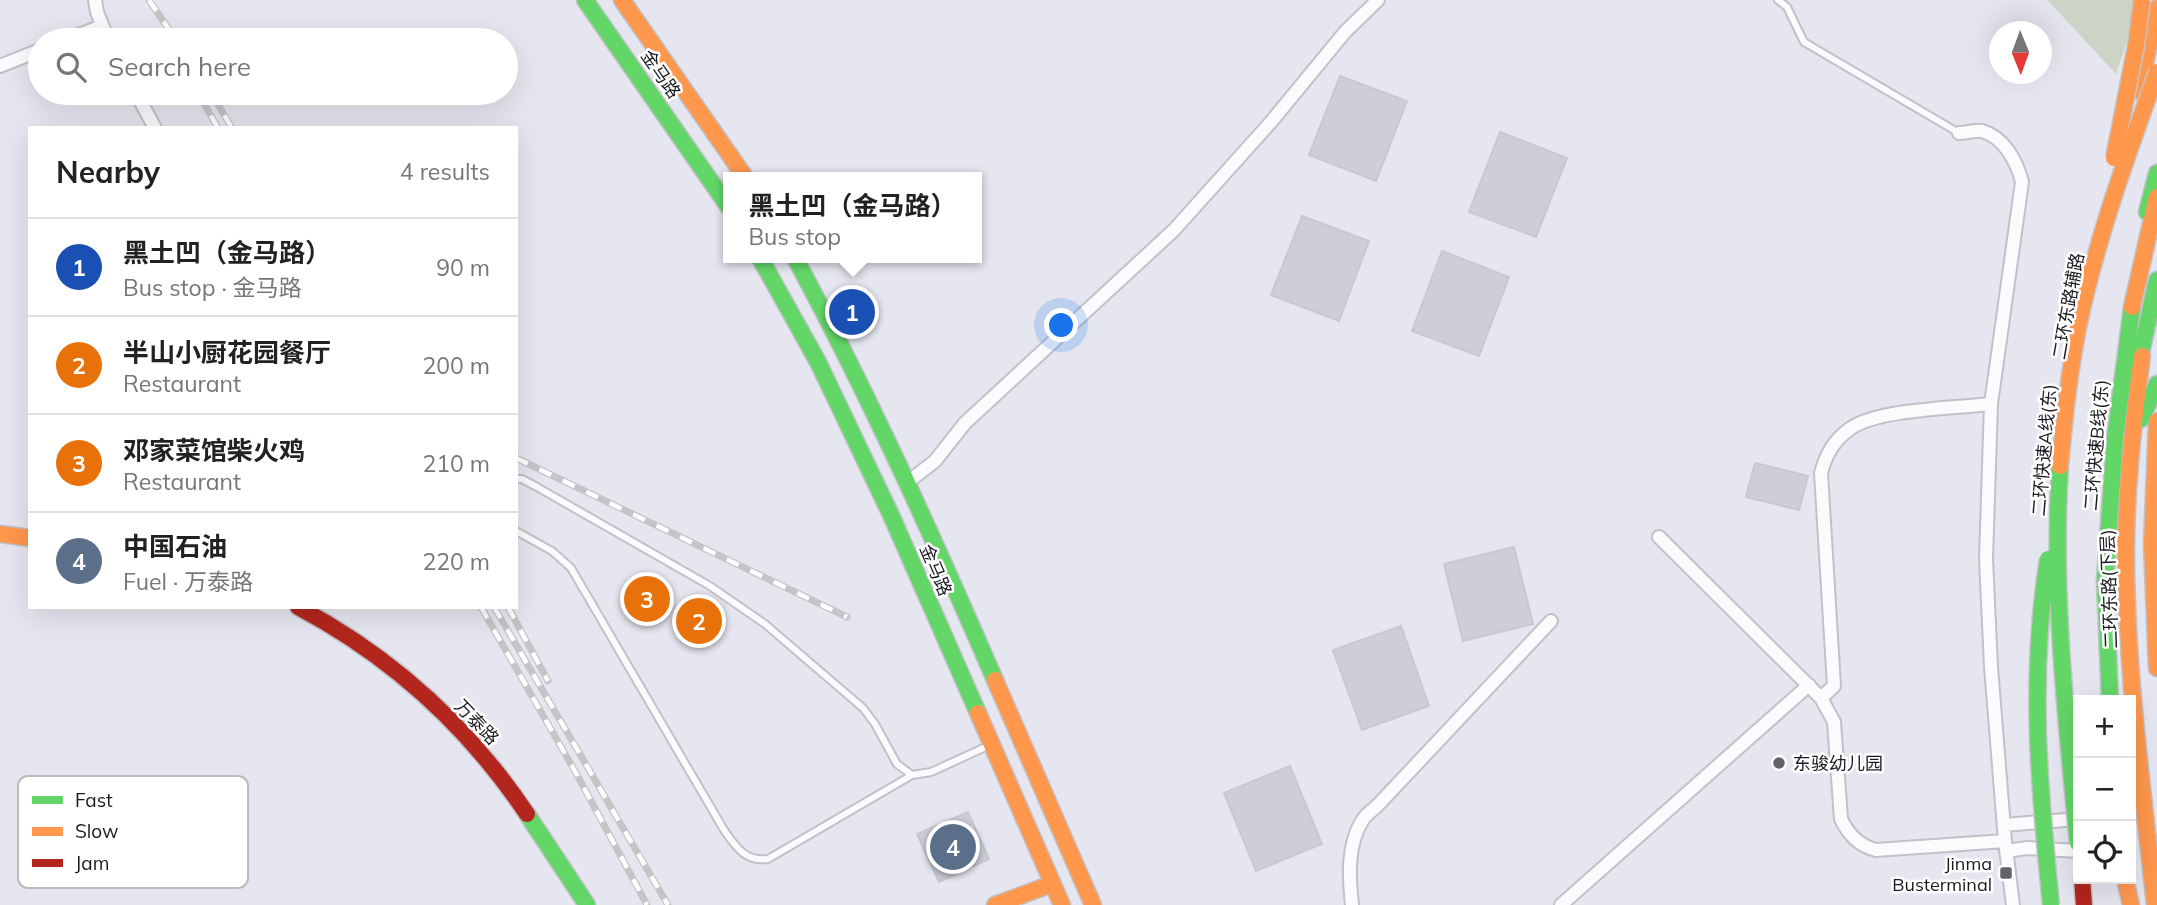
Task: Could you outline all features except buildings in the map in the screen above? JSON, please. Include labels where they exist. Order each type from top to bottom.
[{"type":"main road","name":"金马路","points":[[585,0],[723,199]]},
{"type":"main road","name":"金马路","points":[[622,0],[742,172]]},
{"type":"main road","points":[[2100,237],[2136,46],[2142,0]]},
{"type":"main road","points":[[2151,72],[2157,8]]},
{"type":"main road","name":"二环快速A线(东)","points":[[2076,821],[2058,608],[2060,463],[2071,367],[2100,237],[2151,72]]},
{"type":"main road","name":"二环东路辅路","points":[[2074,758],[2064,649],[2062,529],[2066,447],[2078,349],[2092,275],[2122,147],[2151,72]]},
{"type":"main road","name":"二环东路(下层)","points":[[2111,695],[2103,566],[2104,488],[2120,346],[2142,232],[2157,173]]},
{"type":"main road","name":"二环快速B线(东)","points":[[2111,695],[2105,581],[2117,413],[2128,328],[2157,197]]},
{"type":"main road","name":"金马路","points":[[763,263],[818,362],[891,515],[1058,896]]},
{"type":"main road","name":"金马路","points":[[798,263],[844,347],[908,482],[1093,905]]},
{"type":"main road","name":"二环东路(下层)","points":[[2155,905],[2128,614],[2126,529],[2130,461],[2143,350],[2157,274]]},
{"type":"main road","points":[[2111,502],[2157,280]]},
{"type":"main road","points":[[2130,461],[2138,426],[2157,384]]},
{"type":"main road","points":[[2157,421],[2151,579],[2157,668]]},
{"type":"main road","points":[[0,522],[28,526]]},
{"type":"main road","points":[[2051,905],[2038,780],[2038,624],[2044,578],[2057,529]]},
{"type":"main road","points":[[0,534],[28,538]]},
{"type":"main road","name":"万泰路","points":[[302,609],[365,646],[404,677],[461,730],[494,768],[587,905]]},
{"type":"main road","name":"万泰路","points":[[327,609],[372,636],[411,667],[470,722],[503,761],[601,905]]},
{"type":"main road","points":[[2085,884],[2087,905]]},
{"type":"main road","points":[[2127,884],[2130,905]]},
{"type":"main road","points":[[995,905],[1058,896]]},
{"type":"main road","points":[[1042,905],[1058,896]]},
{"type":"street","points":[[95,0],[102,26],[97,28]]},
{"type":"street","points":[[908,482],[935,461],[965,423],[1174,230],[1271,122],[1345,32],[1378,0]]},
{"type":"street","points":[[0,66],[28,55]]},
{"type":"street","points":[[142,105],[154,126]]},
{"type":"street","points":[[1959,133],[1982,131],[2003,144],[2017,163],[2022,182],[1991,404],[1986,559],[1991,667],[2005,846],[2013,905]]},
{"type":"street","points":[[1821,698],[1834,685],[1821,473],[1825,457],[1835,441],[1852,427],[1874,418],[1991,404]]},
{"type":"street","points":[[1659,537],[1821,698],[1834,722],[1840,819],[1846,830],[1867,848],[1877,850],[2005,846],[2073,851]]},
{"type":"street","points":[[1352,905],[1350,860],[1363,819],[1551,621]]},
{"type":"street","points":[[1561,905],[1809,685]]},
{"type":"street","points":[[2004,825],[2073,819]]},
{"type":"lane","points":[[1778,0],[1787,7],[1804,42],[1959,133]]},
{"type":"lane","points":[[518,479],[530,483],[710,586],[765,624],[863,708],[897,764],[912,775]]},
{"type":"lane","points":[[518,532],[552,551],[571,568],[723,830],[741,853],[749,858],[768,859],[912,775],[931,772],[991,745]]},
{"type":"green space","points":[[2047,0],[2141,0],[2116,74],[2053,6]]},
{"type":"railway","points":[[149,0],[168,28]]},
{"type":"railway","points":[[205,105],[217,126]]},
{"type":"railway","points":[[218,105],[231,126]]},
{"type":"railway","points":[[518,459],[847,617]]},
{"type":"railway","points":[[482,609],[576,773],[647,905]]},
{"type":"railway","points":[[495,609],[668,905]]},
{"type":"railway","points":[[509,609],[548,681]]},
{"type":"traffic: fast","points":[[585,0],[723,199]]},
{"type":"traffic: fast","points":[[2147,212],[2157,173]]},
{"type":"traffic: fast","points":[[763,263],[818,362],[891,515],[978,713]]},
{"type":"traffic: fast","points":[[798,263],[900,467],[995,680]]},
{"type":"traffic: fast","points":[[2137,371],[2157,280]]},
{"type":"traffic: fast","points":[[2110,695],[2105,581],[2115,439],[2132,307]]},
{"type":"traffic: fast","points":[[2141,419],[2157,384]]},
{"type":"traffic: fast","points":[[2060,466],[2059,608],[2076,821]]},
{"type":"traffic: fast","points":[[2048,559],[2042,603],[2037,689],[2040,775],[2051,905]]},
{"type":"traffic: fast","points":[[527,814],[587,905]]},
{"type":"traffic: slow","points":[[622,0],[742,172]]},
{"type":"traffic: slow","points":[[2114,158],[2136,46],[2142,0]]},
{"type":"traffic: slow","points":[[2139,91],[2157,8]]},
{"type":"traffic: slow","points":[[2060,466],[2072,362],[2085,295],[2113,198],[2157,72]]},
{"type":"traffic: slow","points":[[2132,307],[2157,197]]},
{"type":"traffic: slow","points":[[2142,356],[2128,486],[2127,607],[2132,692],[2155,905]]},
{"type":"traffic: slow","points":[[2157,421],[2152,544],[2157,668]]},
{"type":"traffic: slow","points":[[0,534],[28,538]]},
{"type":"traffic: slow","points":[[995,680],[1093,905]]},
{"type":"traffic: slow","points":[[978,713],[1062,905]]},
{"type":"traffic: slow","points":[[995,905],[1052,884]]},
{"type":"traffic: slow","points":[[2126,884],[2131,905]]},
{"type":"traffic: jam","points":[[301,609],[365,648],[426,696],[480,752],[527,814]]},
{"type":"traffic: jam","points":[[2082,884],[2084,905]]},
{"type":"place","name":"黑土凹（金马路）","points":[[852,312]]},
{"type":"place","name":"邓家菜馆柴火鸡","points":[[647,599]]},
{"type":"place","name":"半山小厨花园餐厅","points":[[699,621]]},
{"type":"place","name":"东骏幼儿园","points":[[1779,763]]},
{"type":"place","name":"中国石油","points":[[953,847]]},
{"type":"place","name":"Jinma Busterminal","points":[[2006,873]]}]
